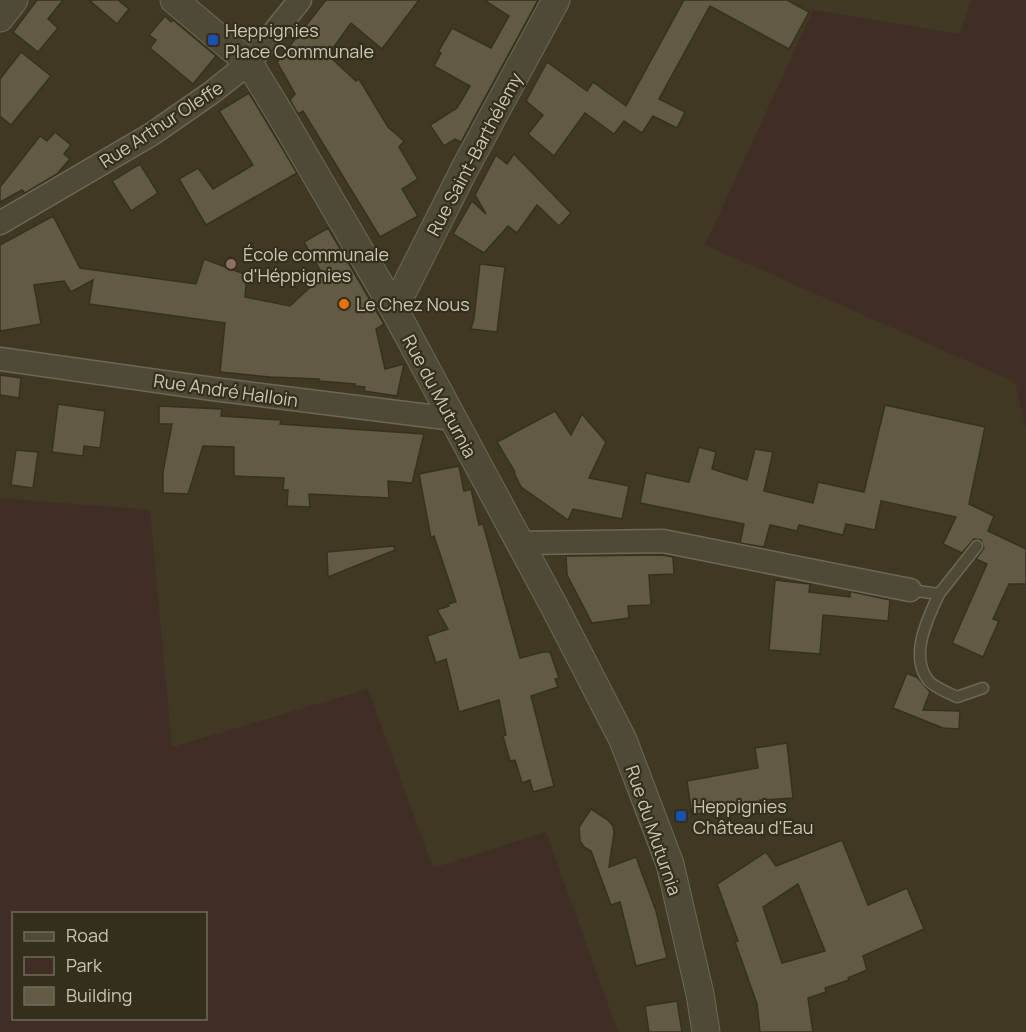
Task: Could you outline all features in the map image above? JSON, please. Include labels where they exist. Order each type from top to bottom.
[{"type":"street","points":[[0,18],[14,0]]},
{"type":"street","name":"Rue du Muturnia","points":[[174,0],[249,63],[394,309],[623,740],[670,864],[700,994],[706,1032]]},
{"type":"street","name":"Rue Arthur Oleffe","points":[[0,223],[152,134],[211,93],[249,63],[300,0]]},
{"type":"street","name":"Rue Saint-Barthélemy","points":[[394,309],[465,168],[556,0]]},
{"type":"street","name":"Rue André Halloin","points":[[0,359],[453,419]]},
{"type":"street","points":[[520,543],[663,541],[910,590]]},
{"type":"lane","points":[[977,546],[939,594],[924,627],[919,658],[928,681],[957,697],[984,688]]},
{"type":"lane","points":[[910,590],[939,594]]},
{"type":"green space","points":[[971,0],[1026,0],[1026,430],[1015,382],[705,245],[813,10],[960,34]]},
{"type":"green space","points":[[0,498],[150,510],[172,747],[368,689],[433,868],[546,832],[618,1032],[0,1032]]},
{"type":"building","points":[[37,0],[63,0],[48,19],[58,28],[38,52],[13,32]]},
{"type":"building","points":[[89,0],[118,0],[129,9],[117,24]]},
{"type":"building","points":[[326,0],[419,0],[382,49],[351,23],[328,55],[356,81],[359,79],[388,127],[404,141],[399,147],[418,179],[402,189],[418,216],[380,237],[303,111],[298,114],[290,100],[295,94],[277,62]]},
{"type":"building","points":[[484,0],[538,0],[461,142],[455,139],[444,146],[430,125],[457,108],[470,86],[434,66],[441,53],[438,52],[452,28],[491,48],[509,16]]},
{"type":"building","points":[[684,0],[787,0],[809,12],[789,49],[710,6],[659,99],[685,112],[677,128],[653,116],[642,133],[624,121],[614,134],[585,113],[554,156],[528,134],[543,115],[526,101],[547,62],[587,91],[593,82],[626,106]]},
{"type":"building","points":[[165,16],[216,56],[193,84],[150,48],[156,40],[149,35]]},
{"type":"building","points":[[21,52],[51,76],[11,125],[0,116],[0,79]]},
{"type":"building","points":[[249,93],[297,173],[206,225],[179,179],[198,168],[213,189],[253,165],[219,111]]},
{"type":"building","points":[[55,132],[71,145],[64,154],[70,159],[57,174],[25,193],[22,190],[0,202],[0,187],[40,136],[47,141]]},
{"type":"building","points":[[514,154],[571,213],[559,226],[537,205],[517,233],[508,226],[484,253],[453,234],[472,201],[486,214],[475,195],[496,155],[507,164]]},
{"type":"building","points":[[140,164],[158,193],[131,211],[112,181]]},
{"type":"building","points":[[53,216],[80,268],[196,284],[204,259],[247,275],[245,297],[290,306],[323,275],[304,242],[328,228],[384,324],[376,329],[385,369],[404,364],[397,396],[364,391],[365,387],[354,386],[355,384],[319,381],[319,379],[220,372],[225,323],[89,304],[93,280],[71,292],[64,281],[34,285],[41,324],[0,331],[0,245]]},
{"type":"building","points":[[480,264],[505,267],[497,332],[471,329]]},
{"type":"building","points":[[0,375],[21,378],[19,398],[0,395]]},
{"type":"building","points":[[58,404],[105,411],[100,448],[84,446],[83,456],[52,452]]},
{"type":"building","points":[[885,405],[985,427],[969,504],[994,516],[988,531],[1026,549],[1026,584],[1009,584],[993,619],[999,621],[983,657],[952,643],[987,564],[976,559],[984,548],[981,540],[974,539],[962,553],[943,544],[956,517],[881,501],[875,530],[846,524],[843,535],[799,525],[797,531],[770,525],[764,547],[740,543],[744,524],[640,503],[646,473],[689,482],[699,447],[716,452],[712,469],[747,480],[755,449],[773,452],[764,491],[813,503],[818,482],[864,492]]},
{"type":"building","points":[[159,406],[222,409],[221,416],[281,420],[280,424],[424,434],[412,483],[388,481],[389,498],[309,494],[310,507],[287,506],[288,490],[283,490],[284,478],[234,476],[234,447],[203,446],[188,494],[163,493],[163,472],[172,424],[159,424]]},
{"type":"building","points":[[555,411],[571,435],[582,414],[606,442],[589,478],[629,486],[622,519],[573,509],[568,520],[521,487],[497,442]]},
{"type":"building","points":[[16,450],[38,452],[33,488],[11,485]]},
{"type":"building","points":[[459,466],[464,491],[471,489],[479,525],[483,524],[520,658],[550,652],[559,678],[555,679],[558,687],[531,696],[554,786],[533,792],[530,780],[522,783],[515,760],[510,761],[503,736],[506,735],[499,700],[459,712],[446,659],[436,663],[427,636],[448,629],[437,610],[456,602],[434,536],[431,538],[419,474]]},
{"type":"building","points":[[394,546],[395,550],[328,577],[327,552]]},
{"type":"building","points":[[662,555],[673,557],[674,574],[649,575],[651,605],[628,606],[629,618],[592,623],[567,575],[566,556]]},
{"type":"building","points":[[775,580],[810,584],[809,592],[850,597],[850,592],[853,592],[890,600],[888,621],[823,615],[820,654],[769,650]]},
{"type":"building","points":[[907,673],[918,678],[930,692],[923,710],[960,711],[959,729],[943,728],[893,708]]},
{"type":"building","points":[[787,743],[793,798],[760,800],[761,807],[739,812],[737,806],[692,815],[687,781],[758,768],[755,748]]},
{"type":"building","points":[[591,809],[613,826],[609,867],[636,857],[656,911],[667,958],[636,966],[620,902],[611,905],[591,851],[580,841],[579,827]]},
{"type":"building","points":[[842,840],[868,905],[907,888],[924,929],[863,956],[867,970],[848,978],[849,980],[825,988],[826,992],[808,998],[813,1032],[760,1032],[757,1004],[735,942],[738,941],[717,884],[766,852],[776,866]],"holes":[[[798,884],[825,951],[782,963],[763,907]]]},
{"type":"building","points":[[677,1001],[682,1032],[649,1032],[645,1006]]},
{"type":"place","name":"Heppignies Place Communale","points":[[213,40]]},
{"type":"place","name":"École communale d'Héppignies","points":[[231,264]]},
{"type":"place","name":"Le Chez Nous","points":[[344,304]]},
{"type":"place","name":"Heppignies Château d'Eau","points":[[681,816]]}]
